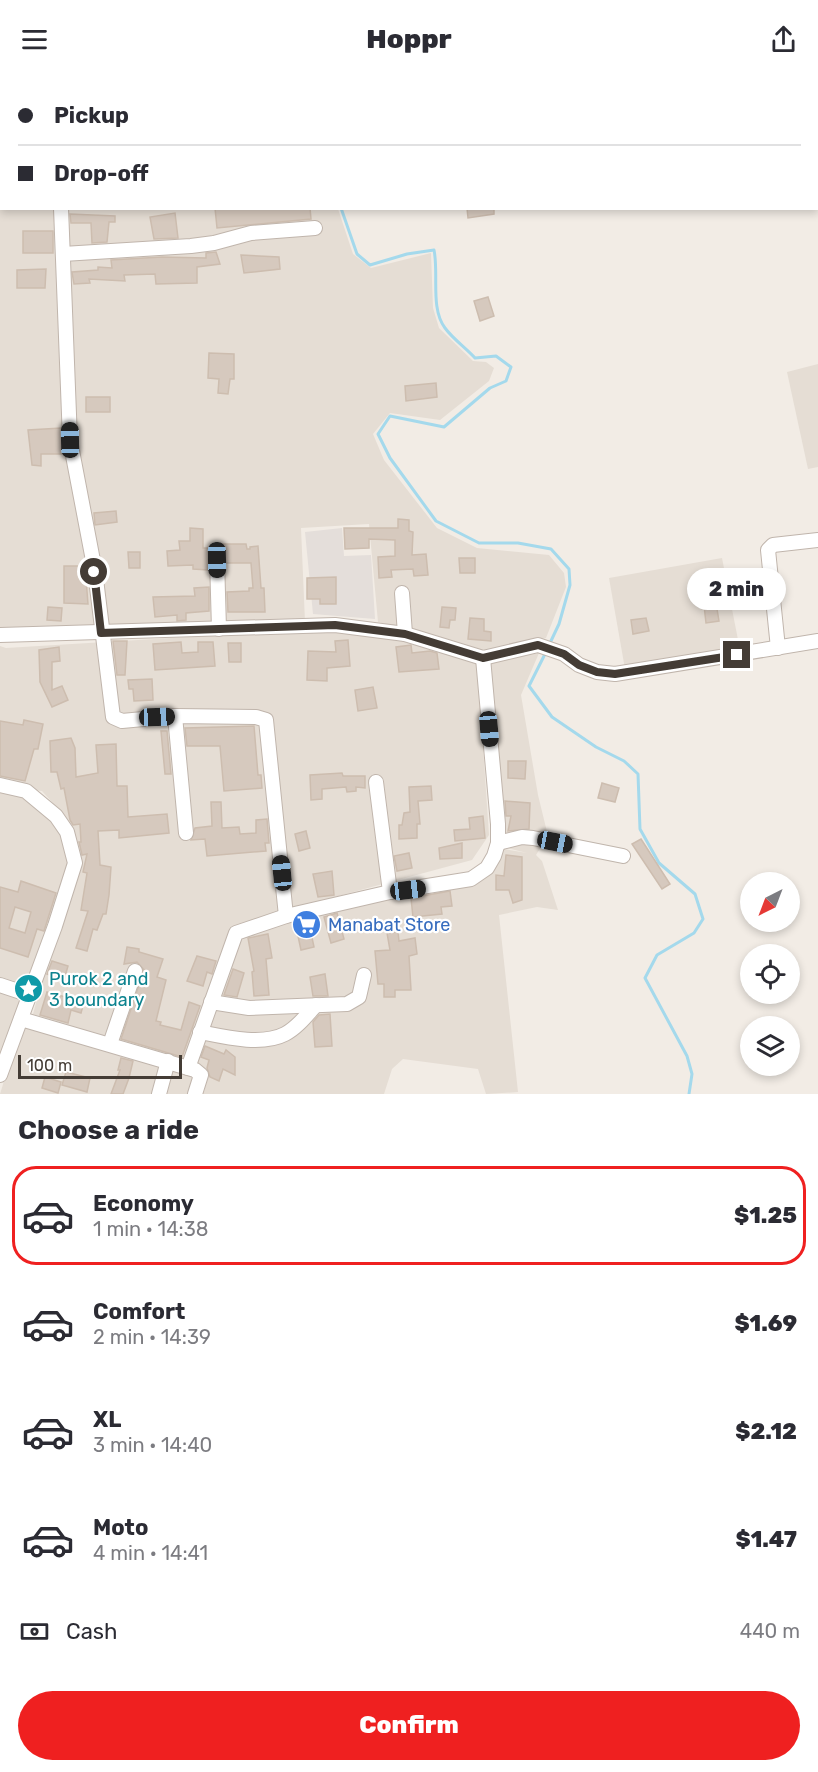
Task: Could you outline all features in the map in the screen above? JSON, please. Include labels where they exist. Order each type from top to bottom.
[{"type":"street","points":[[61,210],[70,440],[94,572],[113,717],[122,721],[175,716],[256,717],[266,720],[286,916]]},
{"type":"street","points":[[63,254],[191,246],[214,243],[251,233],[315,228]]},
{"type":"street","points":[[778,648],[768,550],[773,545],[818,540]]},
{"type":"street","points":[[217,560],[219,629]]},
{"type":"street","points":[[402,593],[405,634]]},
{"type":"street","points":[[0,635],[335,625],[405,634],[483,658],[538,645],[564,654],[579,665],[597,672],[615,674],[818,641]]},
{"type":"street","points":[[188,1068],[236,933],[286,916],[390,892],[471,879],[487,868],[498,843],[483,658]]},
{"type":"street","points":[[175,716],[186,833]]},
{"type":"street","points":[[376,782],[390,892]]},
{"type":"street","points":[[0,785],[26,792],[56,816],[67,832],[75,862],[58,917],[21,1019],[3,1057],[0,1075]]},
{"type":"street","points":[[498,843],[522,837],[533,838],[623,856]]},
{"type":"street","points":[[110,1044],[135,971]]},
{"type":"street","points":[[211,1002],[249,1008],[334,1006],[354,1001],[358,997],[364,975]]},
{"type":"street","points":[[0,985],[30,994]]},
{"type":"street","points":[[201,1032],[226,1037],[277,1037],[290,1031],[316,1005]]},
{"type":"street","points":[[21,1019],[168,1060],[188,1068],[201,1075],[195,1094]]},
{"type":"street","points":[[159,1094],[168,1060]]},
{"type":"shaded area","points":[[0,210],[338,210],[353,254],[371,268],[431,253],[433,308],[439,328],[473,361],[486,362],[494,368],[489,381],[440,420],[390,413],[373,434],[384,460],[437,528],[477,548],[549,555],[564,573],[566,587],[546,638],[484,650],[378,622],[369,524],[301,528],[305,622],[0,636]]},
{"type":"shaded area","points":[[818,364],[818,467],[808,469],[787,372]]},
{"type":"shaded area","points":[[342,528],[344,556],[371,555],[375,619],[313,614],[305,532]]},
{"type":"shaded area","points":[[722,558],[740,650],[625,669],[609,578]]},
{"type":"shaded area","points":[[377,632],[477,658],[489,835],[472,860],[279,912],[230,931],[185,1066],[33,1014],[60,917],[79,864],[68,820],[42,791],[0,787],[0,646],[6,648],[237,634]]},
{"type":"shaded area","points":[[539,653],[521,695],[538,795],[548,836],[536,855],[542,861],[558,910],[537,907],[499,915],[518,1092],[486,1094],[478,1069],[403,1059],[392,1069],[384,1094],[203,1094],[205,1089],[202,1071],[192,1066],[238,936],[474,877],[498,848],[527,853],[499,846],[487,663]]},
{"type":"shaded area","points":[[0,792],[24,796],[45,812],[62,835],[72,863],[0,1068]]},
{"type":"shaded area","points":[[21,1026],[194,1074],[188,1094],[0,1094]]},
{"type":"building","points":[[215,210],[310,210],[311,219],[217,228]]},
{"type":"building","points":[[467,210],[494,210],[494,214],[468,218]]},
{"type":"building","points":[[175,213],[178,238],[154,239],[150,217]]},
{"type":"building","points":[[70,214],[115,216],[115,222],[109,222],[107,242],[92,243],[91,223],[71,223]]},
{"type":"building","points":[[23,231],[53,231],[53,253],[23,253]]},
{"type":"building","points":[[216,252],[220,264],[197,267],[197,283],[156,284],[155,274],[124,275],[125,281],[89,279],[90,283],[74,284],[72,272],[98,270],[98,267],[112,268],[111,260],[162,257],[206,258],[206,253]]},
{"type":"building","points":[[241,255],[279,257],[280,269],[244,273]]},
{"type":"building","points":[[46,269],[45,288],[17,288],[17,270]]},
{"type":"building","points":[[488,297],[494,316],[480,321],[474,301]]},
{"type":"building","points":[[209,353],[234,354],[234,379],[230,379],[228,394],[218,393],[219,379],[208,378]]},
{"type":"building","points":[[436,383],[437,397],[406,401],[405,386]]},
{"type":"building","points":[[86,397],[110,397],[110,412],[86,412]]},
{"type":"building","points":[[61,428],[64,454],[41,454],[41,466],[32,465],[28,430]]},
{"type":"building","points":[[116,511],[117,522],[95,525],[94,513]]},
{"type":"building","points":[[398,519],[409,520],[409,531],[413,532],[412,555],[426,554],[428,575],[414,576],[413,569],[391,570],[392,577],[379,578],[378,557],[395,556],[395,540],[369,539],[369,548],[345,549],[344,528],[398,528]]},
{"type":"building","points":[[190,528],[203,529],[203,548],[222,548],[222,544],[246,544],[247,549],[258,546],[265,612],[228,612],[227,592],[249,591],[249,588],[253,588],[251,563],[226,563],[224,554],[216,550],[209,555],[208,570],[193,569],[193,565],[168,566],[167,551],[180,550],[179,541],[190,541]]},
{"type":"building","points":[[128,552],[140,552],[140,568],[129,568]]},
{"type":"building","points":[[459,558],[475,558],[475,573],[460,573]]},
{"type":"building","points":[[64,566],[85,566],[88,604],[64,603]]},
{"type":"building","points":[[336,577],[336,604],[320,604],[320,599],[307,599],[307,578]]},
{"type":"building","points":[[209,587],[209,611],[186,613],[186,620],[177,621],[177,615],[155,617],[153,597],[195,596],[194,588]]},
{"type":"building","points":[[716,603],[719,621],[706,623],[704,605]]},
{"type":"building","points":[[48,607],[62,608],[61,621],[47,620]]},
{"type":"building","points":[[442,607],[456,608],[455,620],[450,620],[449,628],[440,627]]},
{"type":"building","points":[[470,618],[484,619],[484,631],[491,632],[491,641],[468,639]]},
{"type":"building","points":[[646,618],[649,631],[633,634],[631,620]]},
{"type":"building","points":[[348,640],[350,666],[327,668],[327,681],[307,680],[308,651],[336,652],[335,641]]},
{"type":"building","points":[[113,641],[127,641],[125,675],[117,675]]},
{"type":"building","points":[[181,642],[182,653],[198,652],[198,642],[213,642],[215,666],[155,670],[153,644]]},
{"type":"building","points":[[228,643],[241,643],[241,662],[229,662]]},
{"type":"building","points":[[411,645],[412,653],[430,651],[437,653],[439,669],[399,672],[396,647]]},
{"type":"building","points":[[59,647],[60,661],[52,662],[52,690],[62,686],[68,700],[52,707],[40,682],[39,650]]},
{"type":"building","points":[[152,679],[153,700],[134,701],[133,689],[129,689],[128,680]]},
{"type":"building","points":[[373,687],[377,708],[358,711],[355,690]]},
{"type":"building","points":[[24,720],[43,724],[38,749],[34,749],[25,781],[0,776],[0,721],[23,725]]},
{"type":"building","points":[[254,726],[258,775],[261,775],[262,788],[224,791],[220,746],[187,746],[185,728]]},
{"type":"building","points":[[161,731],[167,731],[171,774],[165,774]]},
{"type":"building","points":[[71,738],[75,748],[76,777],[98,773],[96,745],[116,744],[117,786],[127,786],[128,817],[167,814],[169,833],[119,838],[119,830],[98,831],[100,865],[111,867],[109,895],[106,914],[103,914],[97,930],[93,929],[87,951],[76,948],[88,911],[81,910],[87,873],[83,872],[87,854],[82,855],[79,842],[81,842],[80,824],[73,825],[70,820],[64,788],[61,789],[57,772],[51,772],[50,741]]},
{"type":"building","points":[[508,761],[526,761],[525,779],[508,778]]},
{"type":"building","points":[[342,773],[343,776],[365,776],[365,788],[356,787],[356,791],[347,792],[346,787],[322,789],[322,799],[311,800],[310,775]]},
{"type":"building","points":[[602,783],[619,788],[615,802],[598,798]]},
{"type":"building","points":[[431,786],[432,800],[418,801],[420,824],[417,824],[417,838],[399,839],[399,825],[402,825],[404,813],[410,812],[409,787]]},
{"type":"building","points":[[505,801],[530,803],[529,829],[508,831],[511,816],[506,816]]},
{"type":"building","points":[[211,802],[221,802],[222,828],[239,827],[240,834],[256,833],[256,820],[267,819],[269,843],[265,843],[266,851],[207,856],[205,839],[191,840],[195,828],[212,826]]},
{"type":"building","points":[[483,816],[485,838],[455,841],[454,830],[470,829],[469,818]]},
{"type":"building","points":[[306,831],[310,848],[299,851],[295,834]]},
{"type":"building","points":[[641,839],[670,884],[662,889],[632,844]]},
{"type":"building","points":[[462,843],[462,858],[440,859],[439,848]]},
{"type":"building","points":[[409,853],[412,868],[397,871],[394,856]]},
{"type":"building","points":[[506,855],[522,857],[522,900],[513,903],[509,890],[496,890],[496,875],[504,876]]},
{"type":"building","points":[[332,871],[334,895],[318,897],[313,874]]},
{"type":"building","points":[[21,881],[56,893],[44,931],[37,929],[28,957],[0,948],[0,887],[18,892]],"holes":[[[15,907],[31,912],[25,933],[9,928]]]},
{"type":"building","points":[[450,891],[452,906],[441,907],[442,914],[413,917],[411,898]]},
{"type":"building","points":[[337,913],[344,939],[331,943],[324,917]]},
{"type":"building","points":[[398,932],[399,941],[415,938],[417,954],[409,956],[411,990],[395,990],[395,997],[384,997],[384,984],[378,984],[375,951],[390,950],[387,933]]},
{"type":"building","points":[[311,933],[314,947],[301,950],[298,936]]},
{"type":"building","points":[[268,934],[272,958],[266,959],[269,995],[254,996],[252,972],[254,971],[248,938]]},
{"type":"building","points":[[127,947],[139,949],[139,952],[163,959],[157,977],[166,980],[156,1021],[161,1022],[160,1025],[181,1030],[189,1002],[200,1006],[182,1057],[121,1039],[144,970],[137,962],[124,964]]},
{"type":"building","points":[[197,956],[216,961],[212,974],[207,972],[203,986],[187,981]]},
{"type":"building","points":[[52,961],[68,966],[64,980],[47,974]]},
{"type":"building","points":[[233,969],[244,973],[237,997],[224,995]]},
{"type":"building","points":[[325,974],[328,996],[313,996],[310,977]]},
{"type":"building","points":[[47,992],[84,1002],[81,1013],[71,1010],[68,1023],[40,1015]]},
{"type":"building","points":[[330,1014],[332,1046],[315,1047],[313,1022],[319,1015]]},
{"type":"building","points":[[205,1046],[224,1054],[226,1050],[235,1057],[235,1075],[223,1069],[219,1081],[210,1077],[207,1068],[209,1060],[201,1057]]},
{"type":"building","points":[[121,1058],[133,1061],[129,1078],[123,1094],[111,1094],[120,1070],[118,1070]]},
{"type":"building","points":[[66,1072],[90,1078],[87,1092],[62,1085]]},
{"type":"building","points":[[45,1077],[61,1082],[58,1093],[42,1088]]},
{"type":"waterway","points":[[342,210],[357,254],[370,265],[407,254],[434,250],[436,301],[440,320],[445,328],[475,358],[496,356],[511,367],[506,381],[490,388],[444,427],[390,416],[378,434],[390,458],[436,521],[479,543],[518,543],[551,549],[569,569],[570,585],[559,624],[550,643]]},
{"type":"waterway","points":[[546,652],[529,686],[552,717],[596,747],[624,761],[638,774],[640,829],[659,863],[695,894],[703,919],[694,933],[657,955],[645,978],[687,1056],[692,1074],[689,1094]]},
{"type":"place","name":"Manabat Store","points":[[307,925]]},
{"type":"place","name":"Purok 2 and 3 boundary","points":[[28,989]]},
{"type":"route","points":[[94,572],[101,633],[335,625],[368,627],[405,634],[483,658],[538,645],[564,654],[579,665],[597,672],[615,674],[634,673],[737,655]]}]
